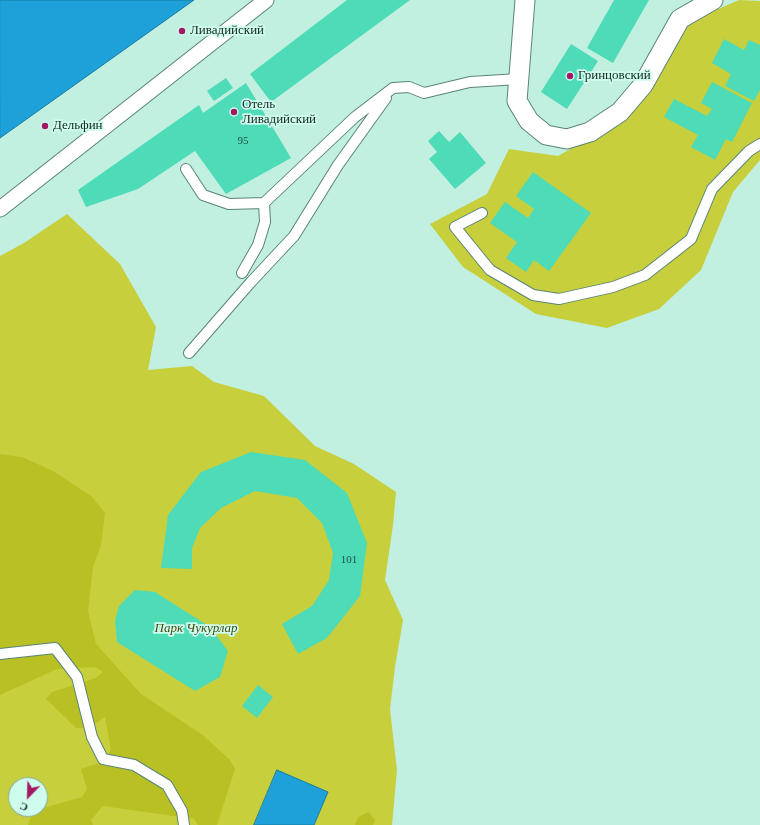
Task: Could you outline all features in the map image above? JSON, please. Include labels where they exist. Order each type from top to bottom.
[{"type":"street","points":[[0,209],[266,0]]},
{"type":"street","points":[[525,0],[517,101],[528,121],[546,135],[567,139],[590,132],[620,112],[643,85],[680,19],[713,0]]},
{"type":"lane","points":[[186,169],[203,195],[229,204],[264,203],[355,117],[393,88],[409,87],[424,93],[470,82],[519,79]]},
{"type":"lane","points":[[189,353],[251,282],[294,236],[338,165],[393,88]]},
{"type":"lane","points":[[482,213],[455,227],[490,270],[533,295],[559,299],[613,287],[645,275],[692,238],[712,189],[749,150],[760,144]]},
{"type":"lane","points":[[242,273],[258,245],[265,222],[264,203]]},
{"type":"lane","points":[[0,654],[55,648],[77,677],[92,737],[103,759],[134,765],[167,785],[182,812],[184,825]]},
{"type":"green space","points":[[739,0],[760,1],[760,160],[733,192],[701,270],[659,309],[607,328],[536,314],[463,267],[430,224],[487,194],[509,149],[558,156],[623,119],[686,23]]},
{"type":"green space","name":"Парк Чукурлар","points":[[67,214],[120,264],[156,327],[148,370],[192,366],[214,382],[264,396],[315,446],[354,464],[396,492],[385,580],[403,620],[390,709],[397,770],[392,825],[0,825],[0,256],[24,243]]},
{"type":"shaded area","points":[[0,454],[22,457],[53,471],[91,496],[105,513],[101,545],[93,567],[88,611],[96,644],[141,694],[204,736],[230,760],[235,769],[217,825],[198,825],[194,819],[103,806],[91,820],[93,825],[28,825],[31,817],[48,817],[48,807],[82,797],[87,789],[81,769],[102,762],[111,750],[105,717],[89,728],[76,728],[46,699],[52,692],[96,678],[103,672],[96,667],[57,669],[0,695]]},
{"type":"shaded area","points":[[368,812],[375,820],[373,825],[355,825],[358,817]]},
{"type":"water","points":[[0,0],[194,0],[0,138]]},
{"type":"water","points":[[277,770],[328,792],[314,825],[254,825]]},
{"type":"building","points":[[347,0],[410,0],[271,102],[250,74]]},
{"type":"building","points":[[614,0],[649,0],[613,63],[587,48]]},
{"type":"building","points":[[724,39],[744,50],[749,40],[760,45],[760,90],[754,101],[725,86],[731,74],[712,63]]},
{"type":"building","points":[[571,44],[598,61],[567,109],[541,92]]},
{"type":"building","points":[[226,78],[233,88],[214,101],[207,91]]},
{"type":"building","points":[[712,82],[752,103],[732,142],[726,139],[715,160],[691,147],[698,135],[664,117],[674,99],[707,116],[712,109],[701,103]]},
{"type":"building","points":[[246,83],[291,158],[226,194],[195,151],[138,189],[86,207],[78,190],[199,105],[203,113]]},
{"type":"building","points":[[439,131],[449,142],[460,132],[486,163],[455,189],[429,159],[437,152],[428,141]]},
{"type":"building","points":[[533,172],[591,213],[549,271],[534,260],[526,272],[506,258],[517,242],[490,223],[505,202],[528,218],[534,209],[516,196]]},
{"type":"building","points":[[251,452],[305,460],[347,493],[367,543],[360,596],[327,638],[298,654],[282,624],[312,606],[329,580],[333,553],[322,523],[297,498],[255,491],[221,508],[200,528],[192,548],[192,569],[161,568],[168,515],[201,472]]},
{"type":"building","points":[[135,590],[155,592],[210,627],[228,651],[220,677],[195,691],[117,642],[115,621],[119,606]]},
{"type":"building","points":[[258,685],[273,697],[257,718],[242,706]]},
{"type":"place","name":"Ливадийский","points":[[182,31]]},
{"type":"place","name":"Гринцовский","points":[[570,76]]},
{"type":"place","name":"Отель Ливадийский","points":[[234,112]]},
{"type":"place","name":"Дельфин","points":[[45,126]]}]
